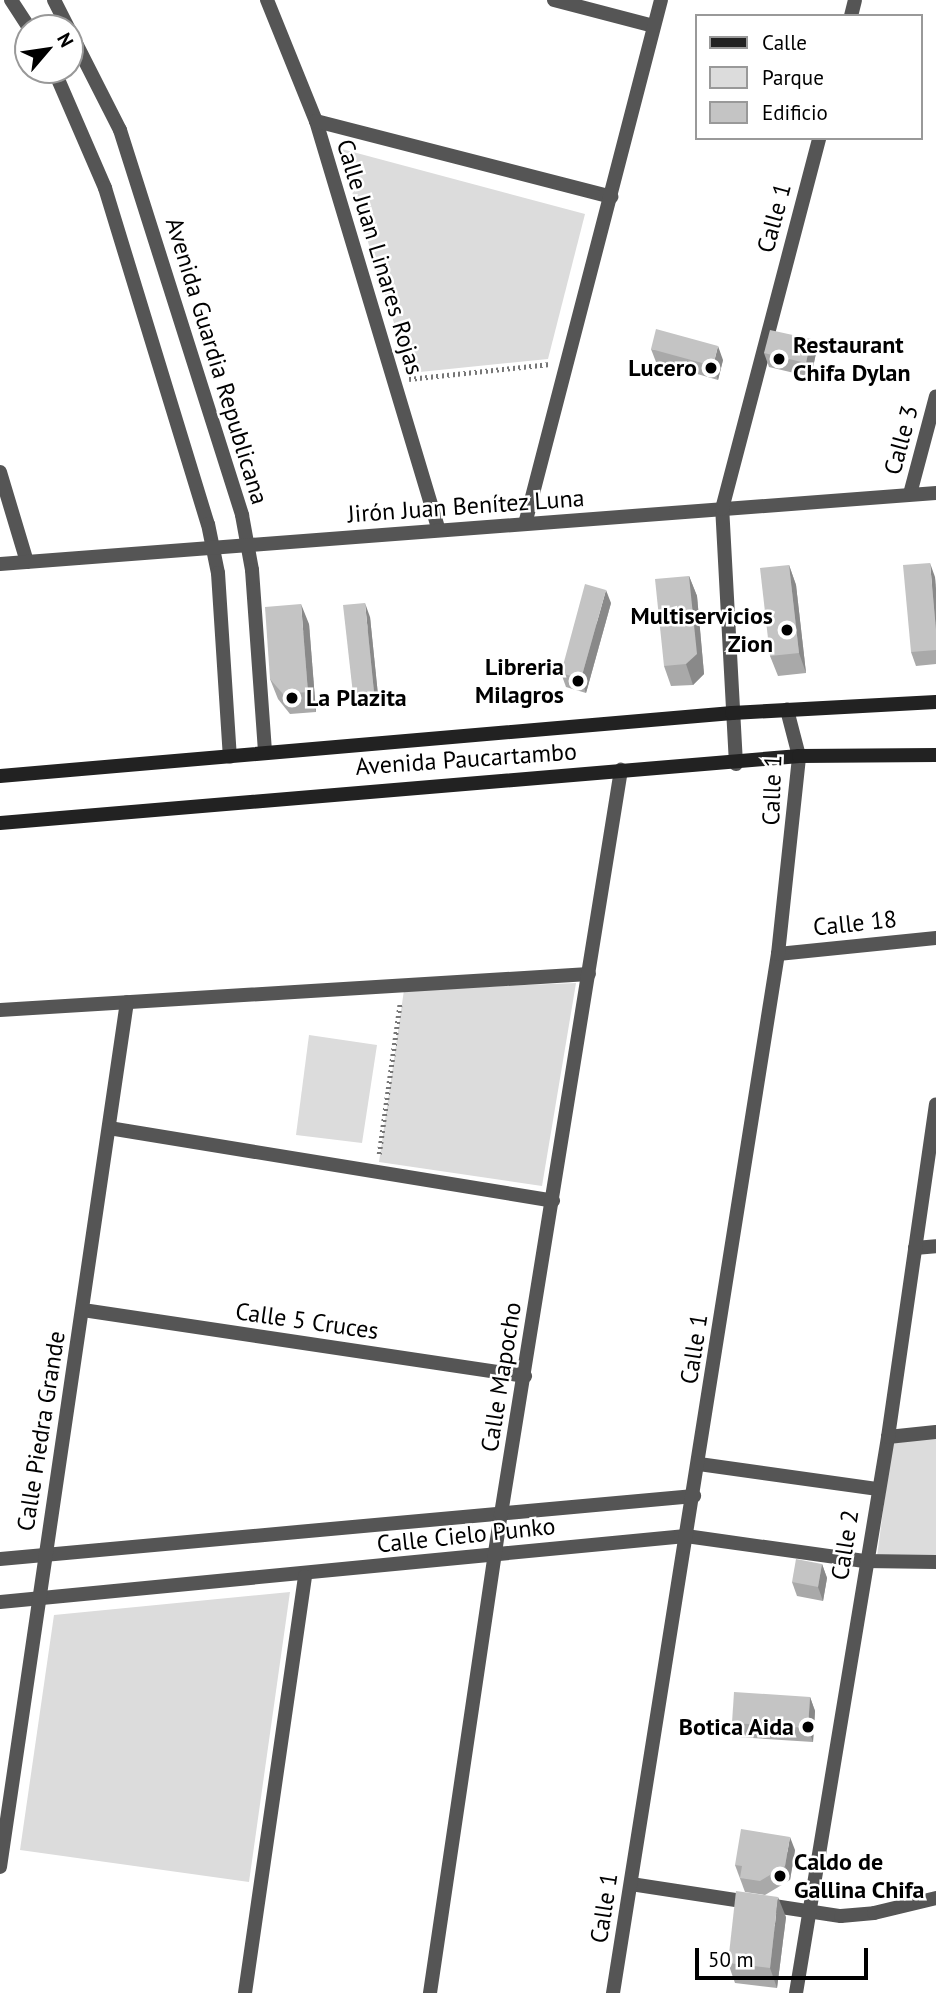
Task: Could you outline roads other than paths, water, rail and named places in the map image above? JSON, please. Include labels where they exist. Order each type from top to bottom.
[{"type":"main road","name":"Avenida Paucartambo","points":[[0,776],[732,713],[936,702]]},
{"type":"main road","name":"Avenida Paucartambo","points":[[0,823],[621,770],[736,764],[799,755],[936,755]]},
{"type":"street","name":"Avenida Guardia Republicana","points":[[54,0],[124,142],[249,545],[265,753]]},
{"type":"street","name":"Calle Juan Linares Rojas","points":[[267,0],[316,121],[439,530]]},
{"type":"street","points":[[554,0],[654,26]]},
{"type":"street","points":[[525,524],[661,0]]},
{"type":"street","points":[[60,84],[109,200],[214,548],[230,757]]},
{"type":"street","points":[[316,121],[611,197]]},
{"type":"street","name":"Calle 1","points":[[736,764],[722,509],[818,140]]},
{"type":"street","name":"Calle 3","points":[[910,494],[936,396]]},
{"type":"street","points":[[0,472],[27,562]]},
{"type":"street","name":"Jirón Juan Benítez Luna","points":[[0,564],[936,493]]},
{"type":"street","name":"Calle 1","points":[[613,1993],[778,954],[799,755],[787,710]]},
{"type":"street","name":"Calle Mapocho","points":[[430,1993],[501,1514],[621,770]]},
{"type":"street","name":"Calle 18","points":[[778,954],[936,938]]},
{"type":"street","points":[[0,1010],[589,974]]},
{"type":"street","name":"Calle Piedra Grande","points":[[0,1867],[127,1002]]},
{"type":"street","name":"Calle 2","points":[[796,1993],[864,1561],[888,1437],[936,1104]]},
{"type":"street","points":[[110,1128],[553,1201]]},
{"type":"street","points":[[915,1248],[936,1246]]},
{"type":"street","name":"Calle 5 Cruces","points":[[83,1310],[525,1376]]},
{"type":"street","points":[[888,1437],[936,1432]]},
{"type":"street","points":[[699,1464],[878,1489]]},
{"type":"street","name":"Calle Cielo Punko","points":[[0,1559],[694,1496]]},
{"type":"street","name":"Calle Cielo Punko","points":[[0,1602],[306,1576],[686,1536],[864,1561],[936,1562]]},
{"type":"street","points":[[245,1993],[306,1576]]},
{"type":"street","points":[[631,1884],[810,1911],[874,1913],[936,1898]]},
{"type":"place","name":"Restaurant Chifa Dylan","points":[[779,359]]},
{"type":"place","name":"Lucero","points":[[711,368]]},
{"type":"place","name":"Multiservicios Zion","points":[[787,630]]},
{"type":"place","name":"Libreria Milagros","points":[[578,681]]},
{"type":"place","name":"La Plazita","points":[[292,698]]},
{"type":"place","name":"Botica Aida","points":[[808,1727]]},
{"type":"place","name":"Caldo de Gallina Chifa","points":[[780,1876]]}]
